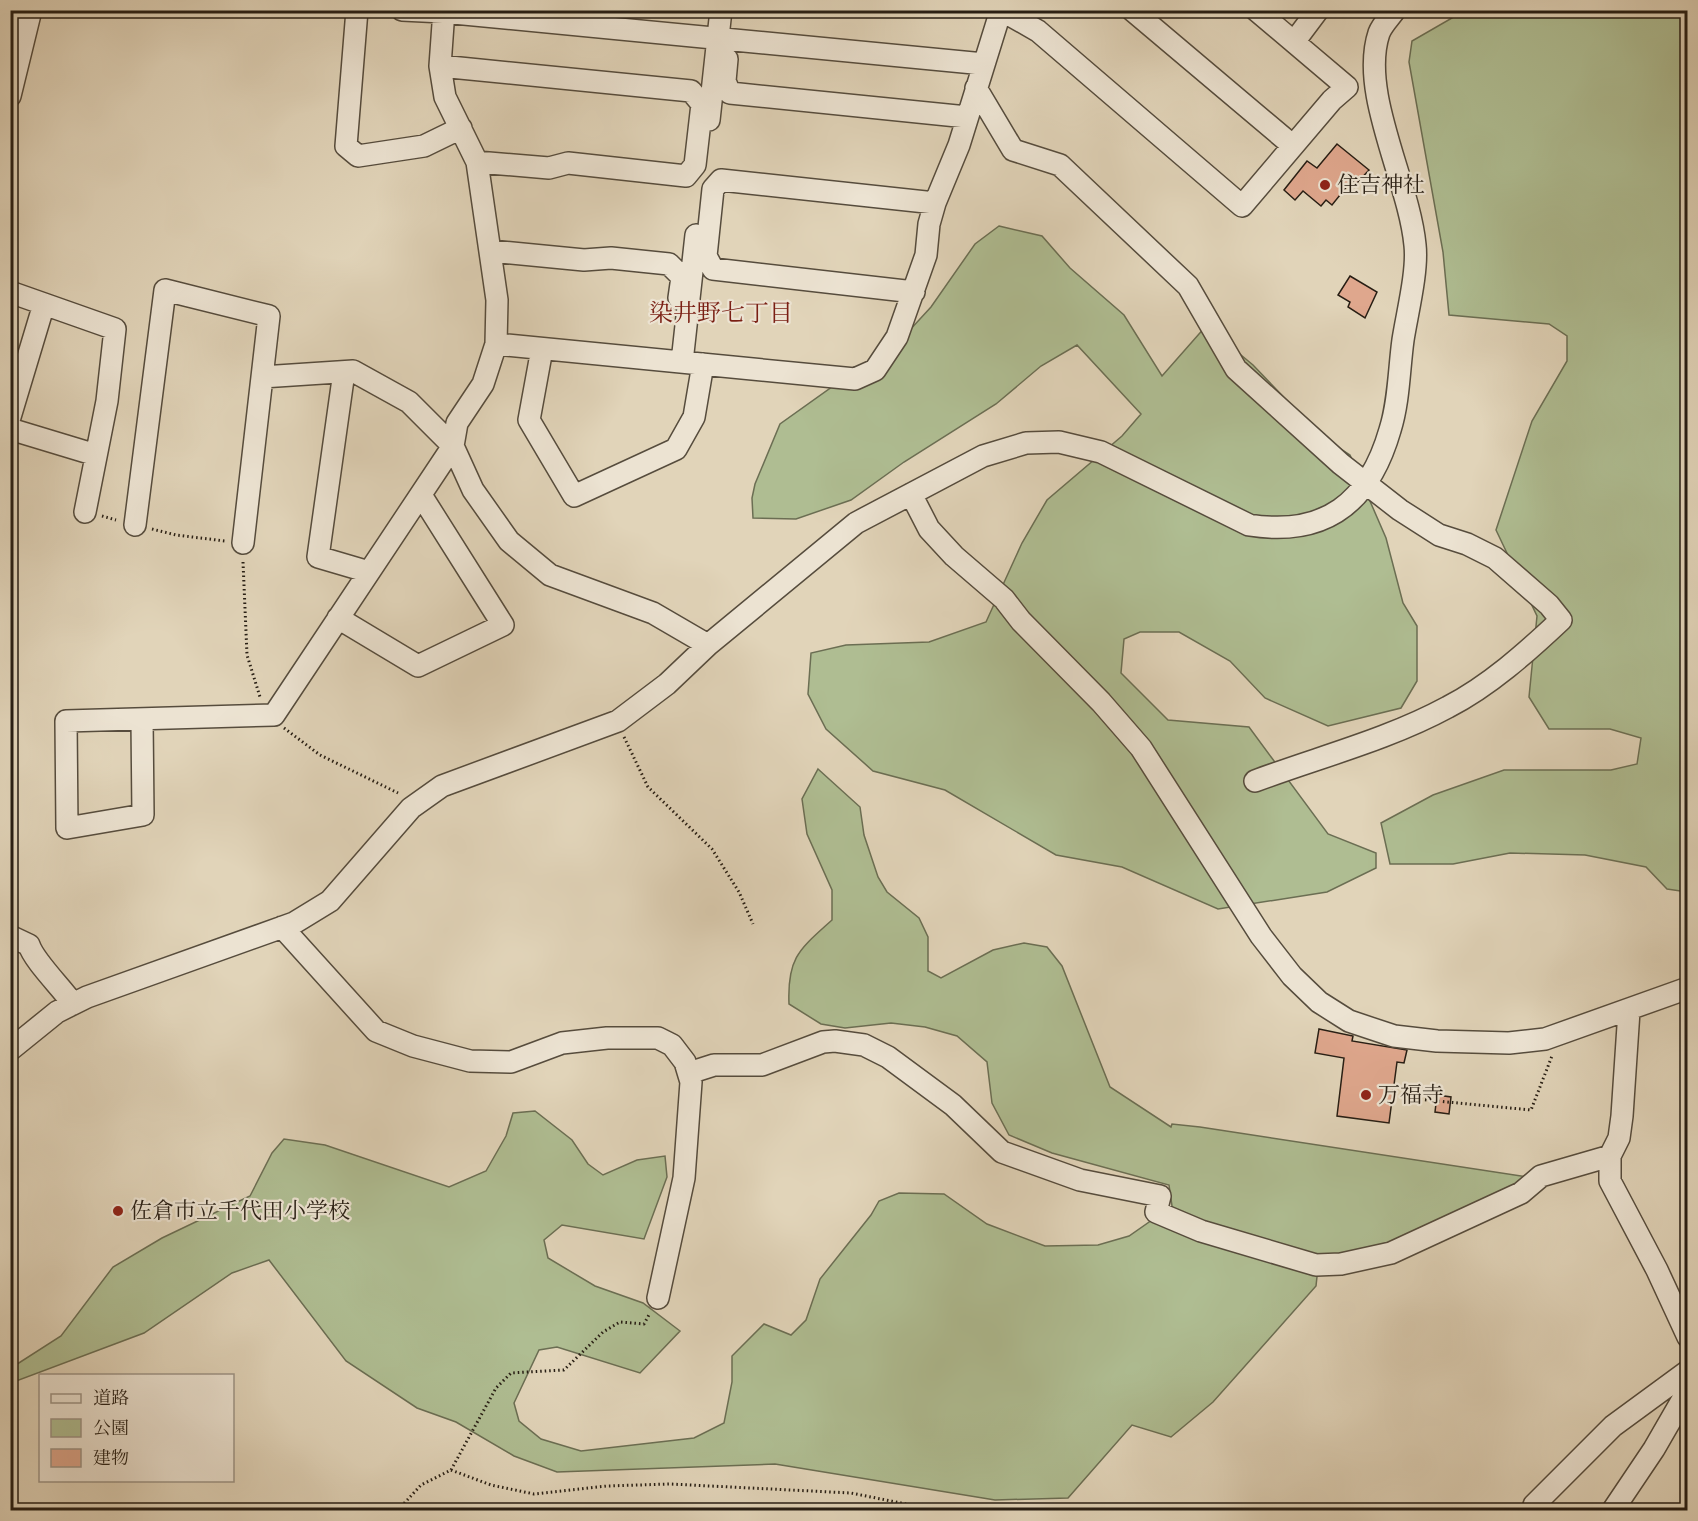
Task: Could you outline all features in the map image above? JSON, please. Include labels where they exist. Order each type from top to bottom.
[{"type":"street","points":[[357,10],[346,146],[358,156],[424,146],[461,128]]},
{"type":"street","points":[[402,10],[443,11],[724,40],[984,63]]},
{"type":"street","points":[[721,10],[725,81],[730,93],[967,117]]},
{"type":"street","points":[[685,363],[724,40],[731,10]]},
{"type":"street","points":[[496,344],[855,379],[875,370],[897,337],[926,255],[929,224],[935,203],[959,145],[1001,10],[1038,31],[1242,206],[1292,145],[1347,87],[1256,10]]},
{"type":"street","points":[[1132,10],[1292,145]]},
{"type":"street","points":[[1294,42],[1318,10]]},
{"type":"street","points":[[10,1050],[57,1012],[73,1004],[282,927],[330,901],[418,803],[442,786],[618,721],[667,684],[708,645],[856,523],[983,456],[1026,442],[1059,442],[1101,453],[1249,525],[1275,530],[1303,527],[1329,516],[1352,501],[1367,484],[1391,429],[1416,249],[1412,214],[1378,100],[1373,69],[1379,31],[1395,10]]},
{"type":"street","points":[[142,719],[143,814],[67,828],[66,721],[274,715],[453,446],[457,423],[483,384],[496,344],[497,300],[477,162],[445,97],[440,66],[443,11]]},
{"type":"street","points":[[10,96],[23,23]]},
{"type":"street","points":[[440,66],[691,91],[702,104],[695,165],[686,176],[568,163],[549,168],[477,162]]},
{"type":"street","points":[[976,88],[1013,150],[1060,165],[1188,286],[1236,369],[1341,464],[1400,510],[1439,536],[1467,544],[1495,558],[1549,605],[1561,620],[1526,654],[1450,706],[1405,728],[1255,781]]},
{"type":"street","points":[[914,292],[713,269],[706,256],[713,189],[722,180],[935,203]]},
{"type":"street","points":[[491,251],[584,260],[611,258],[669,264],[682,277],[685,363],[694,417],[676,449],[574,496],[529,420],[542,349]]},
{"type":"street","points":[[135,525],[165,290],[269,316],[243,543]]},
{"type":"street","points":[[10,292],[115,328],[107,401],[85,512]]},
{"type":"street","points":[[10,417],[44,304]]},
{"type":"street","points":[[262,377],[353,371],[408,402],[453,446],[473,490],[509,541],[550,575],[653,613],[708,645]]},
{"type":"street","points":[[344,372],[318,556],[369,572]]},
{"type":"street","points":[[10,429],[96,455]]},
{"type":"street","points":[[910,494],[929,529],[941,543],[1004,599],[1021,621],[1101,702],[1140,748],[1261,936],[1292,976],[1319,1002],[1349,1021],[1405,1037],[1437,1041],[1509,1043],[1560,1035],[1688,988]]},
{"type":"street","points":[[338,618],[418,666],[503,626],[421,495]]},
{"type":"street","points":[[282,927],[376,1031],[413,1046],[470,1061],[511,1062],[562,1042],[607,1038],[658,1038],[672,1045],[685,1062],[691,1082],[684,1178],[658,1298]]},
{"type":"street","points":[[20,940],[53,976],[73,1004]]},
{"type":"street","points":[[1629,1011],[1622,1116],[1619,1138],[1610,1156],[1610,1181],[1657,1270],[1688,1338]]},
{"type":"street","points":[[689,1073],[714,1065],[762,1065],[823,1042],[835,1041],[864,1045],[888,1057],[953,1105],[1002,1152],[1080,1180],[1160,1196],[1156,1212],[1200,1231],[1316,1265],[1341,1264],[1391,1253],[1521,1193],[1541,1176],[1610,1156]]},
{"type":"street","points":[[1534,1504],[1613,1426],[1688,1371]]},
{"type":"street","points":[[1613,1510],[1654,1449],[1688,1390]]},
{"type":"path","points":[[85,512],[176,535],[243,543],[243,603],[247,655],[259,696],[285,729],[320,755],[418,803]]},
{"type":"path","points":[[618,721],[648,787],[712,849],[739,892],[753,924]]},
{"type":"path","points":[[1416,1099],[1531,1110],[1560,1035]]},
{"type":"path","points":[[398,1510],[421,1485],[451,1470],[496,1388],[511,1373],[564,1370],[603,1332],[620,1322],[644,1324],[658,1298]]},
{"type":"path","points":[[451,1470],[491,1485],[534,1494],[607,1486],[670,1484],[852,1493],[936,1510]]},
{"type":"green space","points":[[1464,11],[1687,11],[1687,892],[1667,889],[1646,867],[1585,855],[1510,853],[1453,864],[1390,864],[1381,823],[1433,795],[1504,770],[1611,770],[1637,764],[1641,738],[1610,729],[1549,729],[1529,697],[1537,616],[1496,530],[1532,421],[1567,361],[1567,336],[1549,324],[1449,315],[1443,252],[1409,62],[1412,41]]},
{"type":"green space","points":[[999,226],[1042,236],[1070,268],[1124,315],[1162,376],[1206,326],[1253,365],[1322,437],[1350,455],[1386,538],[1403,603],[1417,626],[1417,681],[1401,708],[1328,726],[1265,698],[1230,661],[1179,632],[1140,632],[1124,639],[1121,673],[1168,720],[1249,727],[1328,834],[1376,853],[1376,868],[1327,892],[1218,909],[1122,867],[1056,855],[945,790],[873,771],[826,729],[808,694],[811,653],[846,645],[929,642],[986,622],[1022,543],[1047,500],[1122,436],[1141,414],[1077,345],[1041,366],[996,404],[904,462],[851,500],[796,519],[753,518],[752,498],[755,484],[780,424],[846,377],[885,357],[931,307],[975,244]]},
{"type":"green space","points":[[818,769],[860,807],[864,835],[878,877],[887,892],[919,918],[928,937],[928,971],[941,978],[993,950],[1024,943],[1047,947],[1062,966],[1110,1087],[1171,1127],[1172,1124],[1200,1127],[1527,1177],[1521,1189],[1448,1224],[1398,1244],[1345,1256],[1319,1258],[1316,1286],[1213,1402],[1171,1437],[1132,1425],[1068,1498],[995,1500],[775,1464],[557,1472],[514,1456],[456,1422],[417,1408],[346,1361],[269,1260],[232,1273],[144,1333],[11,1383],[11,1368],[61,1336],[113,1267],[162,1238],[250,1196],[272,1153],[284,1139],[325,1145],[449,1187],[486,1171],[506,1136],[513,1113],[535,1111],[572,1140],[588,1164],[603,1175],[637,1160],[665,1156],[667,1177],[644,1239],[562,1225],[544,1240],[548,1258],[595,1286],[643,1303],[680,1331],[640,1373],[557,1347],[539,1350],[514,1403],[519,1421],[541,1439],[581,1451],[694,1438],[724,1423],[732,1382],[732,1356],[764,1324],[791,1335],[806,1320],[820,1279],[871,1215],[879,1201],[899,1193],[944,1194],[987,1224],[1045,1246],[1098,1245],[1129,1236],[1172,1206],[1169,1185],[1052,1153],[1009,1135],[992,1103],[987,1062],[957,1036],[925,1027],[891,1023],[845,1028],[821,1024],[789,1004],[790,975],[793,964],[804,947],[832,920],[832,890],[807,834],[802,799]]},
{"type":"building","points":[[1337,144],[1369,170],[1356,184],[1352,180],[1332,205],[1326,200],[1321,206],[1303,191],[1295,200],[1284,190],[1307,161],[1317,168]]},
{"type":"building","points":[[1350,276],[1377,292],[1365,318],[1348,307],[1350,302],[1338,295]]},
{"type":"building","points":[[1319,1029],[1353,1036],[1352,1041],[1407,1050],[1404,1063],[1397,1062],[1389,1123],[1337,1116],[1344,1058],[1315,1053]]},
{"type":"building","points":[[1437,1095],[1451,1097],[1449,1114],[1435,1112]]},
{"type":"place","name":"住吉神社","points":[[1325,185]]},
{"type":"place","name":"万福寺","points":[[1366,1095]]},
{"type":"place","name":"佐倉市立千代田小学校","points":[[118,1211]]},
{"type":"district","name":"染井野七丁目","points":[[721,313]]}]
